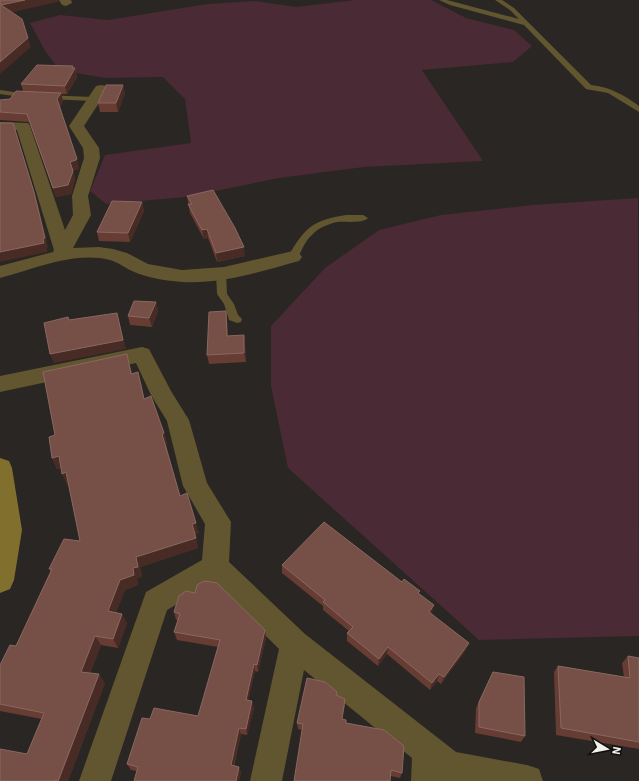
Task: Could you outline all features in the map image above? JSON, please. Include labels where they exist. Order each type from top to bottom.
[{"type":"street","points":[[62,253],[82,215],[80,196],[92,158],[91,148],[76,126],[83,119],[97,94]]},
{"type":"street","points":[[0,126],[23,126],[62,253]]},
{"type":"street","points":[[0,272],[62,253],[99,252],[115,255],[140,268],[164,274],[183,276],[221,272],[294,257]]},
{"type":"street","points":[[0,384],[142,354],[162,395],[178,420],[195,486],[218,522],[215,568]]},
{"type":"street","points":[[0,469],[9,530],[0,580]]},
{"type":"street","points":[[215,568],[428,766],[449,767],[528,781]]},
{"type":"street","points":[[95,781],[156,601],[215,568]]},
{"type":"street","points":[[266,781],[295,644]]},
{"type":"lane","points":[[442,0],[525,23]]},
{"type":"lane","points":[[498,0],[512,9],[589,87],[604,88],[617,93],[639,110]]},
{"type":"lane","points":[[0,92],[20,96],[97,94]]},
{"type":"lane","points":[[294,257],[302,240],[312,230],[331,220],[363,218]]},
{"type":"lane","points":[[221,272],[222,294],[229,304],[233,317],[237,318]]},
{"type":"shaded area","points":[[355,0],[431,0],[466,18],[514,30],[532,46],[513,62],[422,70],[483,161],[364,167],[279,178],[186,197],[106,204],[90,191],[105,155],[191,143],[185,99],[163,77],[105,78],[59,70],[44,49],[30,23],[60,15],[108,20],[207,4],[255,1],[296,7]]},
{"type":"shaded area","points":[[638,198],[639,636],[479,640],[288,468],[271,386],[271,326],[325,268],[379,230],[441,215],[532,205]]},
{"type":"building","points":[[0,0],[25,0],[1,5],[22,19],[28,38],[0,62]]},
{"type":"building","points":[[37,65],[73,66],[72,68],[75,68],[65,86],[21,84]]},
{"type":"building","points":[[106,85],[123,85],[116,103],[98,103]]},
{"type":"building","points":[[16,91],[61,93],[57,99],[77,159],[70,162],[73,171],[68,185],[53,188],[27,114],[0,112],[0,100],[10,99]]},
{"type":"building","points":[[0,123],[13,123],[34,192],[45,238],[43,239],[44,243],[0,252]]},
{"type":"building","points":[[213,190],[244,247],[216,253],[207,229],[202,230],[188,204],[192,204],[187,196]]},
{"type":"building","points":[[112,201],[142,202],[128,233],[97,232]]},
{"type":"building","points":[[134,301],[156,302],[149,318],[128,316]]},
{"type":"building","points":[[226,311],[227,336],[244,335],[244,353],[207,355],[209,312]]},
{"type":"building","points":[[117,313],[123,340],[50,354],[44,323],[68,317],[69,320]]},
{"type":"building","points":[[127,354],[131,374],[138,372],[144,399],[151,396],[164,433],[162,434],[180,496],[187,493],[196,523],[192,524],[196,538],[136,557],[138,567],[133,568],[134,575],[120,580],[108,611],[122,614],[113,639],[95,636],[81,672],[99,674],[58,781],[0,781],[0,749],[27,754],[44,713],[0,704],[0,665],[10,645],[16,646],[52,569],[49,569],[64,539],[80,541],[66,472],[62,474],[59,456],[52,458],[49,437],[55,435],[43,372]]},
{"type":"building","points":[[324,522],[402,582],[404,579],[420,591],[418,593],[434,605],[429,612],[469,643],[444,677],[439,674],[432,683],[388,647],[379,659],[347,633],[353,627],[323,602],[325,600],[282,565]]},
{"type":"building","points":[[204,581],[217,583],[265,630],[257,665],[254,664],[246,700],[252,701],[246,729],[239,728],[231,765],[239,767],[236,781],[134,781],[138,767],[127,764],[142,718],[150,719],[154,708],[198,716],[220,640],[174,632],[180,614],[174,612],[179,596],[186,591],[195,593],[197,585]]},
{"type":"building","points":[[628,656],[639,658],[639,742],[561,728],[558,666],[630,678]]},
{"type":"building","points":[[493,672],[524,677],[525,736],[479,727],[479,702]]},
{"type":"building","points":[[307,678],[325,682],[337,692],[336,695],[345,699],[342,719],[346,720],[346,723],[384,730],[404,746],[402,773],[391,770],[390,781],[294,781],[303,724],[297,723]]}]
